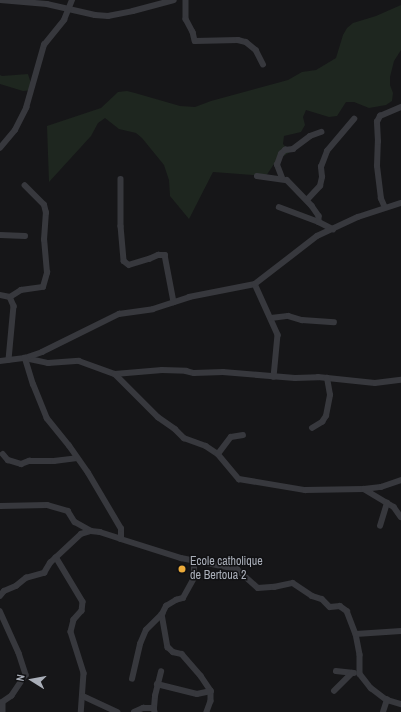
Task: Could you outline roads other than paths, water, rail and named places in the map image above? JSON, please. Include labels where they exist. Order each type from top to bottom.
[{"type":"street","points":[[0,0],[47,4],[95,15],[108,16],[174,0]]},
{"type":"street","points":[[0,148],[15,130],[26,108],[46,41],[64,20],[72,0]]},
{"type":"street","points":[[186,0],[185,14],[195,41],[238,40],[246,42],[256,50],[263,64]]},
{"type":"street","points":[[385,208],[381,199],[377,170],[377,122],[380,116],[401,107]]},
{"type":"street","points":[[307,200],[321,182],[321,167],[327,151],[354,119]]},
{"type":"street","points":[[282,178],[277,165],[281,154],[286,150],[293,149],[309,137],[321,132]]},
{"type":"street","points":[[257,176],[282,178],[287,180],[297,188],[307,200],[319,216],[319,222]]},
{"type":"street","points":[[121,179],[121,226],[124,261],[129,265],[158,255],[165,255],[167,257],[174,302]]},
{"type":"street","points":[[0,295],[10,297],[21,290],[43,288],[47,273],[44,240],[46,212],[44,205],[25,186]]},
{"type":"street","points":[[0,361],[25,358],[56,346],[119,314],[153,309],[174,302],[255,284],[281,265],[307,242],[332,229],[401,203]]},
{"type":"street","points":[[279,207],[319,222],[332,229]]},
{"type":"street","points":[[0,235],[25,236]]},
{"type":"street","points":[[255,284],[278,335],[274,376]]},
{"type":"street","points":[[9,360],[14,306],[10,297]]},
{"type":"street","points":[[271,318],[288,316],[302,320],[334,322]]},
{"type":"street","points":[[25,358],[48,363],[84,362],[115,374],[158,417],[175,428],[184,438],[206,446],[218,454],[233,474],[239,479],[305,490],[364,489],[381,487],[401,480]]},
{"type":"street","points":[[25,358],[33,385],[47,419],[77,458],[121,530],[121,539]]},
{"type":"street","points":[[115,374],[162,370],[186,371],[194,373],[223,372],[328,378],[375,383],[401,380]]},
{"type":"street","points":[[312,428],[322,422],[326,416],[330,395],[328,378]]},
{"type":"street","points":[[218,454],[231,437],[243,435]]},
{"type":"street","points":[[3,454],[8,460],[21,464],[29,461],[54,461],[77,458]]},
{"type":"street","points":[[364,489],[394,507],[401,517]]},
{"type":"street","points":[[380,526],[387,504]]},
{"type":"street","points":[[0,506],[47,505],[68,511],[75,522],[91,531],[100,532],[181,558],[194,559],[237,569],[258,588],[274,587],[289,583],[296,584],[309,595],[325,601],[330,607],[336,606],[345,610],[356,634],[360,655],[360,674],[371,688],[387,700],[401,704]]},
{"type":"street","points":[[1,593],[16,586],[29,576],[44,573],[56,557],[81,534],[91,531]]},
{"type":"street","points":[[56,557],[83,602],[82,611],[74,620],[71,632],[84,673],[81,712]]},
{"type":"street","points":[[132,679],[140,644],[146,630],[162,614],[166,606],[183,598],[194,578],[194,559]]},
{"type":"street","points":[[0,611],[19,653],[26,675],[12,696],[3,702],[3,712]]},
{"type":"street","points":[[162,614],[168,646],[173,652],[182,654],[201,676],[211,691],[211,702],[207,712]]},
{"type":"street","points":[[356,634],[401,631]]},
{"type":"street","points":[[334,690],[352,673],[359,670]]},
{"type":"street","points":[[336,671],[352,673]]},
{"type":"street","points":[[134,712],[143,708],[154,710],[157,684],[161,672]]},
{"type":"street","points":[[157,684],[184,692],[198,694],[211,691]]},
{"type":"street","points":[[83,696],[117,712]]},
{"type":"street","points":[[383,712],[387,700]]},
{"type":"place","name":"Ecole catholique de Bertoua 2","points":[[182,569]]}]
